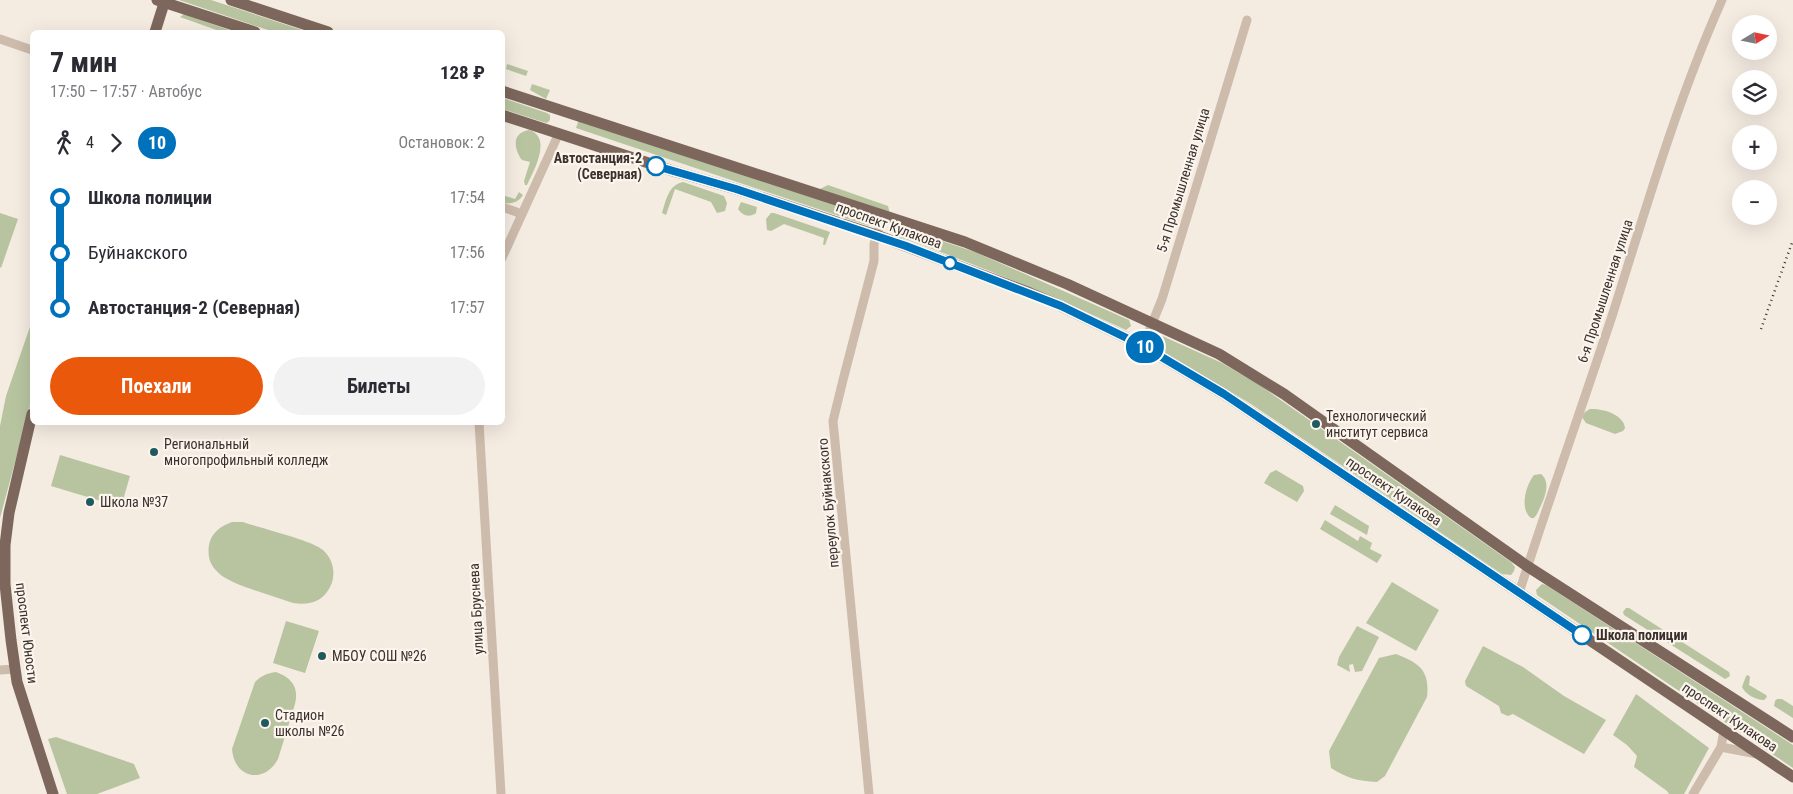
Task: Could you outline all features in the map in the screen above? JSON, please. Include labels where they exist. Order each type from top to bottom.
[{"type":"main road","points":[[231,0],[322,30]]},
{"type":"main road","points":[[155,30],[162,1],[249,30]]},
{"type":"main road","name":"проспект Кулакова","points":[[505,92],[965,242],[996,254],[1219,354],[1284,394],[1527,566],[1793,737]]},
{"type":"main road","points":[[559,133],[566,112]]},
{"type":"main road","name":"проспект Кулакова","points":[[505,116],[673,172],[736,189],[876,235],[1030,293],[1143,346],[1215,388],[1793,778]]},
{"type":"main road","name":"проспект Юности","points":[[30,422],[6,530],[5,584],[15,669],[22,700],[53,794]]},
{"type":"street","name":"6-я Промышленная улица","points":[[1519,593],[1585,399],[1664,154],[1702,46],[1722,0]]},
{"type":"street","name":"5-я Промышленная улица","points":[[1143,346],[1154,324],[1247,20]]},
{"type":"street","points":[[0,39],[30,49]]},
{"type":"street","points":[[505,251],[559,133]]},
{"type":"street","points":[[505,208],[522,214]]},
{"type":"street","name":"переулок Буйнакского","points":[[869,794],[834,421],[842,380],[874,261],[876,235],[883,215]]},
{"type":"street","name":"улица Бруснева","points":[[479,425],[501,794]]},
{"type":"street","points":[[0,670],[15,669]]},
{"type":"street","points":[[1692,794],[1721,747],[1724,731]]},
{"type":"street","points":[[1721,747],[1759,755]]},
{"type":"green space","points":[[179,0],[211,0],[302,30],[268,30]]},
{"type":"green space","points":[[184,14],[229,30],[216,30],[180,17]]},
{"type":"green space","points":[[507,64],[528,71],[526,76],[506,69]]},
{"type":"green space","points":[[532,84],[550,90],[546,99],[530,90]]},
{"type":"green space","points":[[505,99],[547,113],[550,115],[550,120],[547,123],[505,110]]},
{"type":"green space","points":[[579,119],[872,217],[874,224],[869,226],[576,128]]},
{"type":"green space","points":[[529,130],[536,134],[540,140],[540,147],[537,164],[527,185],[525,185],[524,181],[530,162],[522,160],[517,151],[516,142],[519,134]]},
{"type":"green space","points":[[683,182],[724,196],[727,203],[725,211],[717,213],[711,202],[675,189],[666,215],[662,213],[671,190],[674,186]]},
{"type":"green space","points":[[828,185],[888,206],[890,214],[818,190]]},
{"type":"green space","points":[[519,192],[523,195],[517,201],[505,203],[505,196],[515,199]]},
{"type":"green space","points":[[741,202],[757,207],[756,213],[746,216],[738,209]]},
{"type":"green space","points":[[0,213],[18,219],[1,268],[0,267]]},
{"type":"green space","points":[[771,213],[830,232],[825,245],[823,245],[824,238],[784,224],[771,231],[767,230],[766,219]]},
{"type":"green space","points":[[900,227],[975,252],[1129,320],[1131,326],[1126,330],[1013,280],[899,237],[895,232]]},
{"type":"green space","points":[[30,327],[30,406],[0,518],[0,426],[6,396]]},
{"type":"green space","points":[[1160,335],[1222,363],[1258,384],[1511,562],[1515,567],[1514,571],[1511,575],[1502,574],[1251,404],[1156,347],[1153,340],[1156,336]]},
{"type":"green space","points":[[1590,409],[1611,413],[1621,419],[1625,428],[1623,431],[1615,434],[1586,423],[1582,417]]},
{"type":"green space","points":[[60,455],[130,476],[121,507],[51,486]]},
{"type":"green space","points":[[1276,470],[1303,486],[1304,491],[1297,502],[1264,483],[1270,473]]},
{"type":"green space","points":[[1541,474],[1546,483],[1545,494],[1537,514],[1534,518],[1531,518],[1525,509],[1526,491],[1534,475]]},
{"type":"green space","points":[[1335,505],[1369,526],[1367,535],[1330,514]]},
{"type":"green space","points":[[1325,520],[1358,541],[1360,536],[1372,543],[1370,549],[1382,555],[1377,563],[1320,529]]},
{"type":"green space","points":[[232,522],[243,522],[285,534],[308,542],[323,550],[330,559],[333,570],[332,582],[324,596],[312,602],[303,604],[293,603],[240,585],[216,571],[211,564],[209,555],[210,541],[217,530]]},
{"type":"green space","points":[[1392,582],[1439,610],[1416,651],[1366,623]]},
{"type":"green space","points":[[1542,584],[1793,745],[1793,768],[1537,595],[1536,590]]},
{"type":"green space","points":[[1626,608],[1629,608],[1729,672],[1730,676],[1725,679],[1624,615],[1623,612]]},
{"type":"green space","points":[[286,621],[319,631],[305,673],[273,663]]},
{"type":"green space","points":[[1357,626],[1379,637],[1362,671],[1355,672],[1353,664],[1349,665],[1350,672],[1337,665],[1339,657]]},
{"type":"green space","points":[[1483,646],[1523,667],[1564,696],[1606,720],[1584,754],[1513,714],[1508,716],[1501,713],[1499,706],[1466,686],[1465,681]]},
{"type":"green space","points":[[1396,654],[1417,664],[1425,674],[1427,697],[1385,776],[1377,782],[1347,777],[1331,768],[1329,751],[1379,658]]},
{"type":"green space","name":"Стадион школы №26","points":[[276,672],[286,677],[293,684],[296,693],[295,704],[278,759],[265,772],[258,775],[250,775],[238,766],[232,749],[255,682],[264,675]]},
{"type":"green space","points":[[1748,675],[1750,677],[1749,685],[1766,695],[1767,697],[1764,700],[1751,696],[1743,690],[1742,687]]},
{"type":"green space","points":[[1636,694],[1709,748],[1684,794],[1669,794],[1634,767],[1637,756],[1627,745],[1613,735]]},
{"type":"green space","points":[[1777,699],[1782,699],[1793,706],[1793,718],[1774,706]]},
{"type":"green space","points":[[56,737],[134,764],[140,778],[97,794],[67,794],[48,739]]},
{"type":"railway","points":[[1761,329],[1793,240]]},
{"type":"bus line","name":"10","points":[[656,166],[736,189],[906,246],[1061,306],[1143,346],[1224,394],[1582,635]]},
{"type":"place","name":"Автостанция-2 (Северная)","points":[[656,166]]},
{"type":"place","name":"Технологический институт сервиса","points":[[1316,424]]},
{"type":"place","name":"Региональный многопрофильный колледж","points":[[154,452]]},
{"type":"place","name":"Школа №37","points":[[90,502]]},
{"type":"place","name":"Школа полиции","points":[[1582,635]]},
{"type":"place","name":"МБОУ СОШ №26","points":[[322,656]]},
{"type":"place","name":"Стадион школы №26","points":[[265,723]]}]
